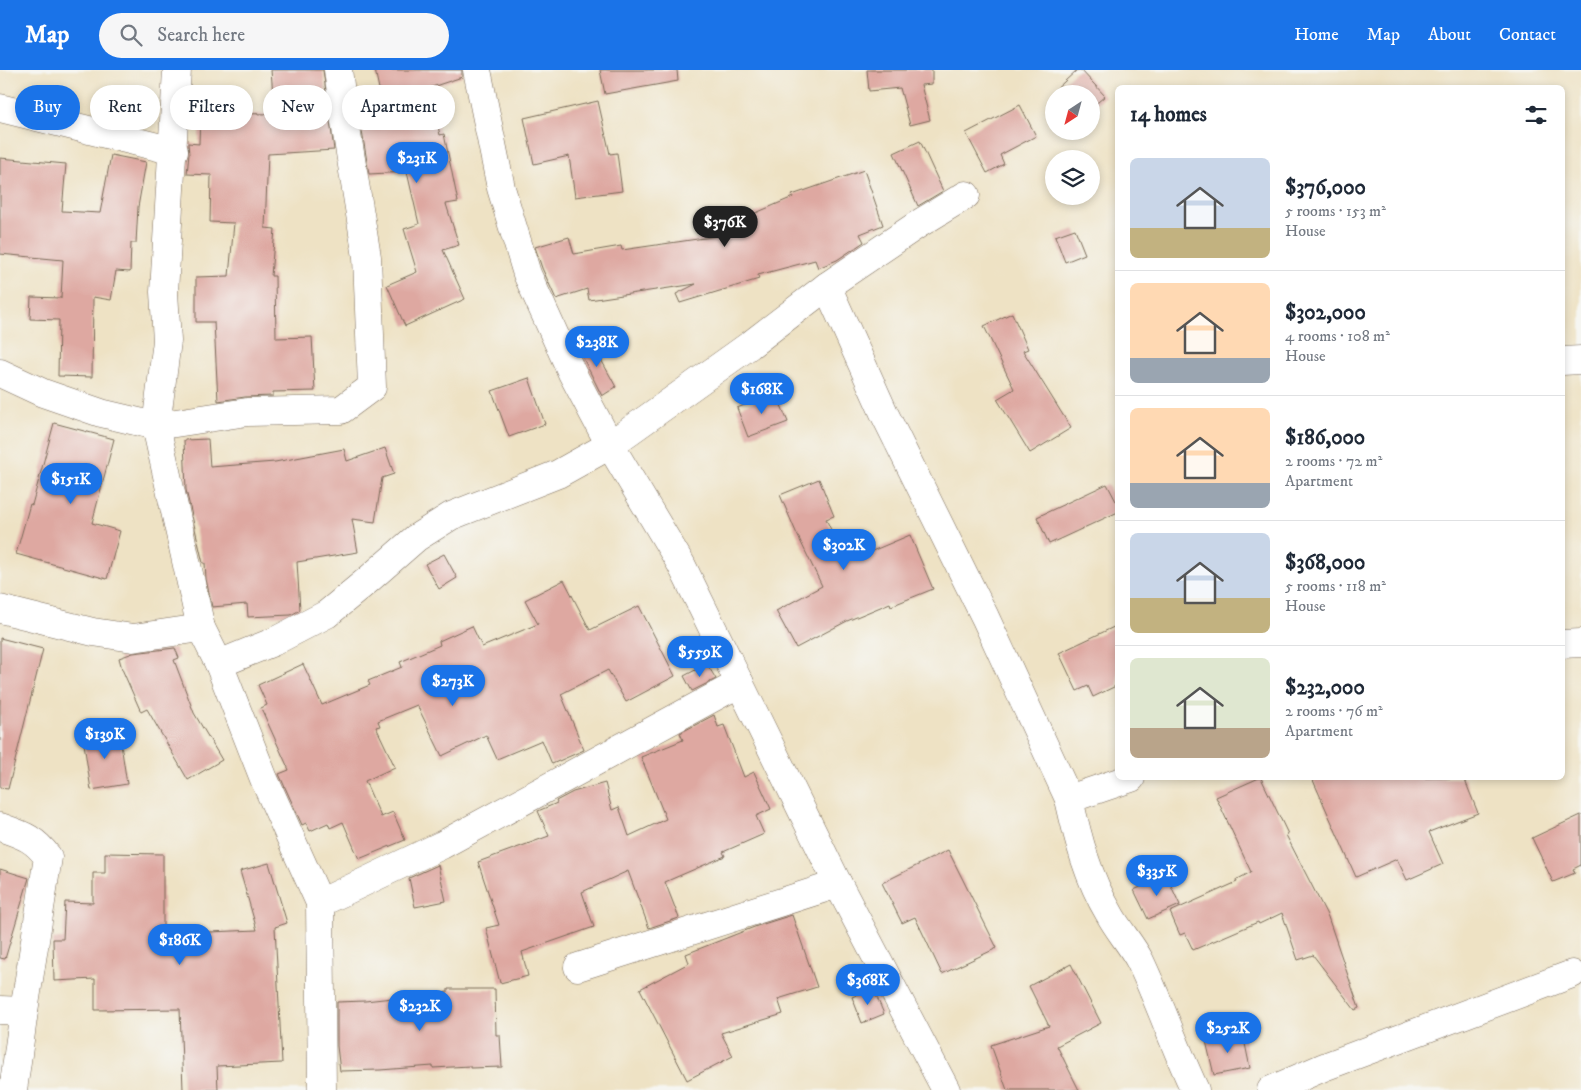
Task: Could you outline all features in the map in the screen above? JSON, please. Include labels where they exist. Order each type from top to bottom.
[{"type":"street","points":[[177,70],[174,151],[164,292],[167,341],[156,426],[201,628],[219,664],[264,779],[320,903],[322,1090]]},
{"type":"street","points":[[0,374],[43,393],[92,410],[156,426],[246,412],[341,410],[372,387],[367,257],[338,70]]},
{"type":"street","points":[[478,70],[501,188],[527,274],[572,373],[610,445],[681,564],[838,884],[946,1090]]},
{"type":"street","points":[[0,108],[174,151]]},
{"type":"street","points":[[219,664],[273,642],[327,614],[416,538],[451,516],[558,474],[610,445],[750,345],[826,286],[920,223],[966,195]]},
{"type":"street","points":[[826,286],[884,413],[985,617],[1069,799],[1077,839],[1094,884],[1108,913],[1139,960],[1179,1057],[1195,1090]]},
{"type":"street","points":[[1565,361],[1581,360]]},
{"type":"street","points":[[0,609],[93,632],[133,638],[201,628]]},
{"type":"street","points":[[1565,644],[1581,643]]},
{"type":"street","points":[[320,903],[442,844],[740,683]]},
{"type":"street","points":[[1069,799],[1124,780]]},
{"type":"street","points":[[0,827],[30,838],[39,845],[48,857],[12,1011],[13,1090]]},
{"type":"street","points":[[578,967],[838,884]]},
{"type":"street","points":[[1271,1090],[1324,1066],[1572,974]]},
{"type":"building","points":[[271,70],[323,70],[325,85],[272,85]]},
{"type":"building","points":[[375,70],[462,70],[462,77],[438,85],[378,85]]},
{"type":"building","points":[[600,70],[677,70],[678,81],[605,94]]},
{"type":"building","points":[[867,70],[932,70],[932,84],[921,85],[930,120],[910,125],[900,88],[869,91]]},
{"type":"building","points":[[1077,70],[1081,70],[1095,85],[1061,85]]},
{"type":"building","points":[[1100,91],[1105,96],[1100,100]]},
{"type":"building","points":[[598,101],[610,154],[617,153],[622,191],[575,197],[569,156],[534,164],[524,118]]},
{"type":"building","points":[[1020,105],[1036,136],[1000,155],[1004,164],[987,173],[966,133]]},
{"type":"building","points":[[253,114],[263,114],[263,130],[331,130],[334,150],[268,154],[265,228],[275,229],[271,276],[275,276],[276,338],[312,337],[315,391],[273,392],[273,396],[245,397],[218,401],[214,322],[196,322],[196,277],[229,276],[234,223],[210,222],[211,175],[187,174],[188,143],[199,144],[199,130],[253,130]]},
{"type":"building","points":[[362,130],[439,130],[440,135],[444,134],[458,202],[446,204],[459,245],[443,250],[465,299],[405,326],[387,285],[417,272],[404,229],[419,224],[407,172],[369,174]]},
{"type":"building","points":[[920,141],[943,191],[918,206],[894,153]]},
{"type":"building","points":[[111,155],[146,162],[138,207],[136,243],[131,243],[130,272],[116,271],[111,300],[93,297],[92,377],[58,376],[59,320],[30,319],[31,297],[61,298],[63,260],[0,254],[0,158],[66,164],[62,211],[100,213]]},
{"type":"building","points":[[864,170],[883,225],[860,234],[864,242],[837,260],[818,268],[815,260],[758,275],[759,279],[680,303],[676,294],[696,284],[589,300],[587,289],[556,299],[535,247],[569,237],[574,254],[621,246],[622,250],[725,235],[723,227],[793,197],[792,195]]},
{"type":"building","points":[[1075,229],[1085,254],[1065,262],[1055,236]]},
{"type":"building","points":[[1012,313],[1028,349],[1023,351],[1071,428],[1030,453],[997,399],[1014,389],[984,326]]},
{"type":"building","points":[[591,341],[616,387],[602,396],[578,348]]},
{"type":"building","points":[[529,378],[545,424],[509,437],[492,391]]},
{"type":"building","points":[[776,393],[788,422],[748,437],[737,408]]},
{"type":"building","points":[[54,423],[114,439],[92,523],[120,531],[107,579],[16,554],[30,504],[32,505]]},
{"type":"building","points":[[208,439],[210,467],[275,462],[344,449],[347,461],[385,448],[394,474],[382,478],[375,522],[352,519],[358,552],[297,562],[300,610],[291,615],[248,617],[247,604],[212,607],[206,579],[205,563],[203,563],[186,490],[184,440]]},
{"type":"building","points":[[819,479],[834,516],[826,519],[846,562],[910,535],[933,589],[891,606],[890,603],[847,621],[796,648],[776,611],[822,586],[780,495]]},
{"type":"building","points":[[1107,484],[1115,499],[1115,513],[1049,544],[1037,517]]},
{"type":"building","points":[[444,554],[457,578],[439,589],[425,564]]},
{"type":"building","points":[[564,580],[590,630],[639,606],[675,676],[626,702],[608,670],[561,694],[584,750],[552,764],[542,740],[497,759],[486,735],[442,756],[417,705],[378,721],[380,726],[376,727],[395,767],[365,781],[381,817],[393,812],[405,840],[359,859],[343,822],[330,828],[328,823],[310,831],[306,823],[302,825],[279,774],[289,770],[261,708],[267,705],[258,685],[303,664],[322,705],[370,685],[368,681],[402,667],[400,662],[440,645],[439,641],[472,626],[482,647],[538,624],[525,600]]},
{"type":"building","points":[[1115,626],[1115,686],[1093,697],[1088,686],[1077,691],[1059,653]]},
{"type":"building","points":[[0,638],[43,649],[8,789],[0,788]]},
{"type":"building","points":[[175,648],[179,658],[174,660],[194,713],[222,760],[188,780],[147,709],[141,712],[119,658],[133,653]]},
{"type":"building","points":[[707,664],[716,679],[692,691],[684,676]]},
{"type":"building","points":[[714,715],[718,727],[724,725],[744,777],[754,772],[771,809],[756,816],[764,834],[723,852],[725,856],[665,882],[679,918],[649,928],[628,871],[582,892],[594,927],[522,952],[528,976],[500,983],[486,928],[499,925],[478,862],[549,836],[538,811],[557,803],[556,801],[573,792],[605,783],[612,810],[619,807],[629,836],[666,819],[641,757],[683,740],[680,733]]},
{"type":"building","points":[[119,731],[127,784],[91,790],[83,737]]},
{"type":"building","points":[[1254,780],[1262,780],[1288,834],[1286,835],[1328,917],[1359,1008],[1355,1010],[1313,955],[1298,960],[1282,913],[1193,950],[1185,933],[1180,935],[1170,912],[1237,882],[1236,880],[1251,872],[1216,797]]},
{"type":"building","points":[[1313,780],[1465,780],[1478,813],[1429,832],[1443,864],[1407,880],[1397,859],[1356,877]]},
{"type":"building","points":[[1581,815],[1581,865],[1573,869],[1575,873],[1553,882],[1532,838]]},
{"type":"building","points":[[948,850],[997,948],[942,974],[915,917],[902,923],[882,883]]},
{"type":"building","points":[[105,853],[163,854],[163,934],[257,930],[240,871],[269,863],[287,923],[275,927],[282,1063],[217,1066],[218,1090],[183,1090],[180,1009],[95,1010],[95,979],[54,981],[53,939],[63,939],[65,902],[93,903],[93,873],[105,873]]},
{"type":"building","points":[[438,865],[446,901],[415,907],[409,878]]},
{"type":"building","points":[[0,869],[29,878],[5,959],[0,958]]},
{"type":"building","points":[[1166,875],[1180,905],[1148,919],[1134,890]]},
{"type":"building","points":[[792,915],[817,987],[778,999],[783,1014],[721,1033],[733,1056],[687,1080],[640,989],[689,963],[686,954],[757,926]]},
{"type":"building","points":[[1071,964],[1101,1023],[1057,1046],[1079,1090],[1007,1090],[991,1045],[1049,1026],[1029,986]]},
{"type":"building","points":[[873,988],[884,1014],[862,1023],[852,997]]},
{"type":"building","points":[[448,989],[495,989],[496,1035],[500,1035],[502,1067],[433,1068],[433,1066],[340,1071],[337,1046],[337,1002],[365,1001],[448,992]]},
{"type":"building","points":[[1243,1034],[1250,1068],[1214,1075],[1206,1041]]}]
